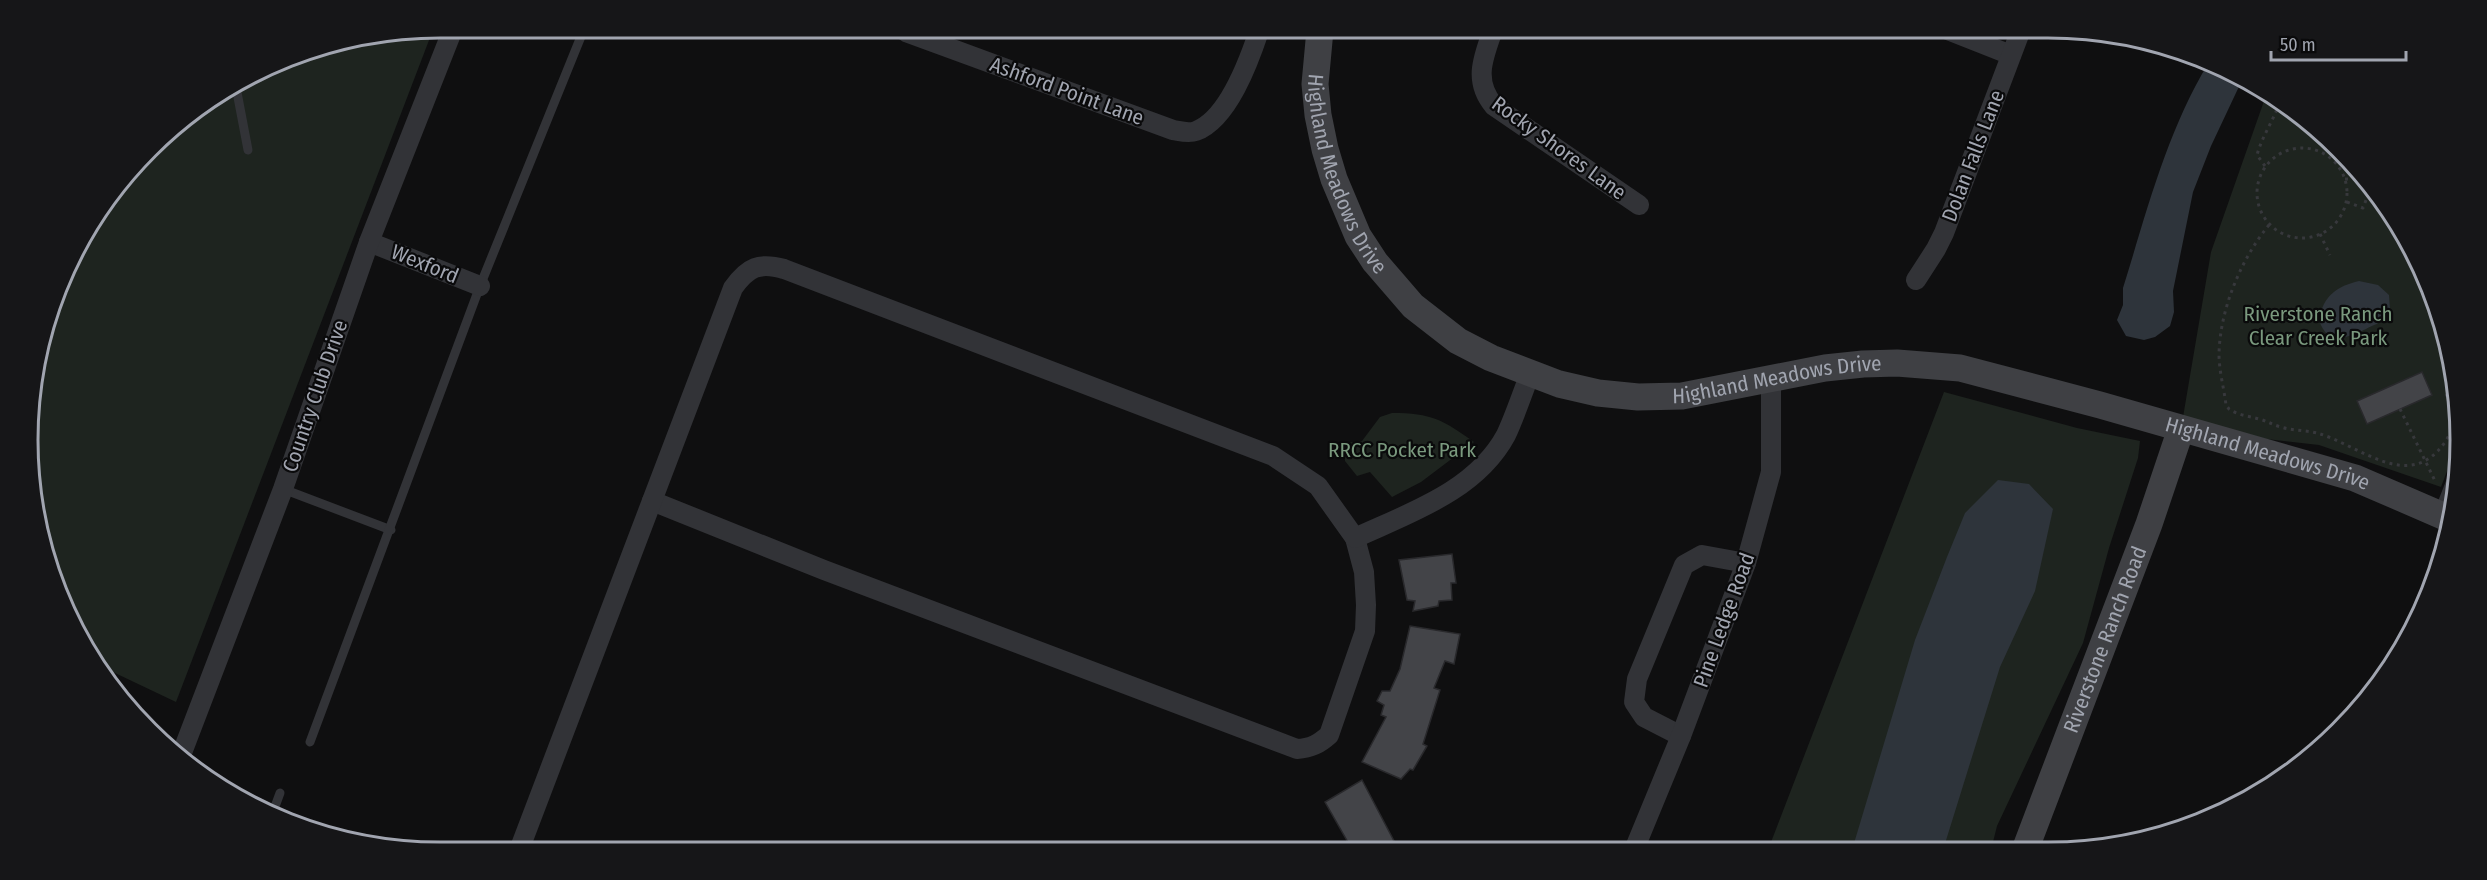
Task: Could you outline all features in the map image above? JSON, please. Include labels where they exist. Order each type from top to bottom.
[{"type":"street","name":"Country Club Drive","points":[[183,750],[283,489],[369,242],[449,38]]},
{"type":"street","name":"Ashford Point Lane","points":[[922,38],[1173,130],[1189,132],[1196,131],[1212,120],[1225,104],[1239,79],[1256,38]]},
{"type":"street","name":"Highland Meadows Drive","points":[[1319,38],[1315,84],[1318,115],[1331,169],[1346,212],[1358,236],[1375,262],[1413,306],[1458,341],[1491,358],[1559,384],[1598,393],[1638,397],[1682,396],[1825,368],[1863,364],[1897,363],[1960,368],[2355,478],[2443,512]]},
{"type":"street","name":"Rocky Shores Lane","points":[[1491,38],[1483,65],[1482,87],[1494,106],[1639,205]]},
{"type":"street","points":[[1968,38],[2012,55]]},
{"type":"street","name":"Dolan Falls Lane","points":[[1916,280],[1944,233],[2018,38]]},
{"type":"street","name":"Wexford","points":[[369,242],[480,286]]},
{"type":"street","points":[[523,842],[652,501],[733,288],[742,275],[756,267],[768,265],[784,269],[1273,456],[1318,486],[1354,538],[1364,572],[1365,631],[1329,735],[1319,744],[1297,749],[824,570],[652,501]]},
{"type":"street","points":[[1354,538],[1440,498],[1467,480],[1490,458],[1506,435],[1530,374]]},
{"type":"street","name":"Pine Ledge Road","points":[[1637,842],[1682,736],[1746,564],[1771,472],[1771,379]]},
{"type":"street","name":"Riverstone Ranch Road","points":[[2028,842],[2153,513],[2181,429]]},
{"type":"street","points":[[1682,736],[1644,717],[1634,702],[1637,679],[1684,565],[1702,555],[1746,564]]},
{"type":"lane","points":[[310,742],[391,530],[480,286],[580,38]]},
{"type":"lane","points":[[236,93],[248,150]]},
{"type":"lane","points":[[283,489],[391,530]]},
{"type":"lane","points":[[275,807],[280,793]]},
{"type":"path","points":[[2265,166],[2257,155],[2259,146],[2277,110]]},
{"type":"path","points":[[2293,148],[2315,149],[2334,160],[2345,179],[2347,202],[2337,221],[2312,237],[2293,237],[2282,234],[2269,225],[2259,210],[2256,192],[2265,166],[2273,158],[2293,148]]},
{"type":"path","points":[[2345,179],[2353,178]]},
{"type":"path","points":[[2347,202],[2363,207],[2367,197]]},
{"type":"path","points":[[2269,225],[2256,240],[2245,261],[2234,286],[2225,317],[2219,352],[2226,405],[2233,412],[2282,427],[2331,438],[2352,449],[2398,466],[2408,466],[2425,461],[2435,454],[2450,431]]},
{"type":"path","points":[[2320,234],[2330,255]]},
{"type":"path","points":[[2445,391],[2447,397]]},
{"type":"path","points":[[2400,410],[2444,506]]},
{"type":"green space","points":[[430,38],[176,702],[110,671],[79,618],[51,544],[45,519],[38,466],[38,414],[45,361],[68,286],[105,216],[137,175],[175,137],[216,105],[286,68],[336,51],[387,41]]},
{"type":"green space","name":"Riverstone Ranch Clear Creek Park","points":[[2264,101],[2312,137],[2350,175],[2382,216],[2408,262],[2436,336],[2446,387],[2450,440],[2449,466],[2441,487],[2319,445],[2181,429],[2211,252]]},
{"type":"green space","points":[[1944,392],[2077,428],[2140,441],[2138,458],[2109,548],[2083,643],[1997,826],[1993,842],[1771,842]]},
{"type":"green space","name":"RRCC Pocket Park","points":[[1392,413],[1417,414],[1436,419],[1474,442],[1421,482],[1392,497],[1370,472],[1357,476],[1345,461],[1344,443],[1362,441],[1380,417]]},
{"type":"shaded area","points":[[2205,70],[2239,86],[2211,146],[2193,192],[2173,291],[2174,312],[2170,326],[2155,337],[2144,340],[2126,336],[2117,320],[2123,305],[2123,288],[2159,172],[2194,88]]},
{"type":"shaded area","points":[[2359,281],[2378,285],[2389,295],[2390,309],[2387,318],[2345,337],[2338,338],[2327,334],[2319,320],[2324,304],[2338,289]]},
{"type":"shaded area","points":[[1998,480],[2029,484],[2053,509],[2035,591],[2000,667],[1945,842],[1854,842],[1915,640],[1965,513]]},
{"type":"building","points":[[2422,372],[2432,395],[2367,424],[2357,401]]},
{"type":"building","points":[[1452,554],[1456,583],[1451,583],[1452,600],[1439,601],[1438,606],[1413,611],[1415,601],[1407,600],[1399,560]]},
{"type":"building","points":[[1410,626],[1460,634],[1454,664],[1445,661],[1434,688],[1440,690],[1423,744],[1427,746],[1413,770],[1410,769],[1401,779],[1362,762],[1386,717],[1381,715],[1384,705],[1377,701],[1382,691],[1390,691],[1400,669]]},
{"type":"building","points":[[1362,780],[1394,841],[1348,842],[1325,802]]}]
